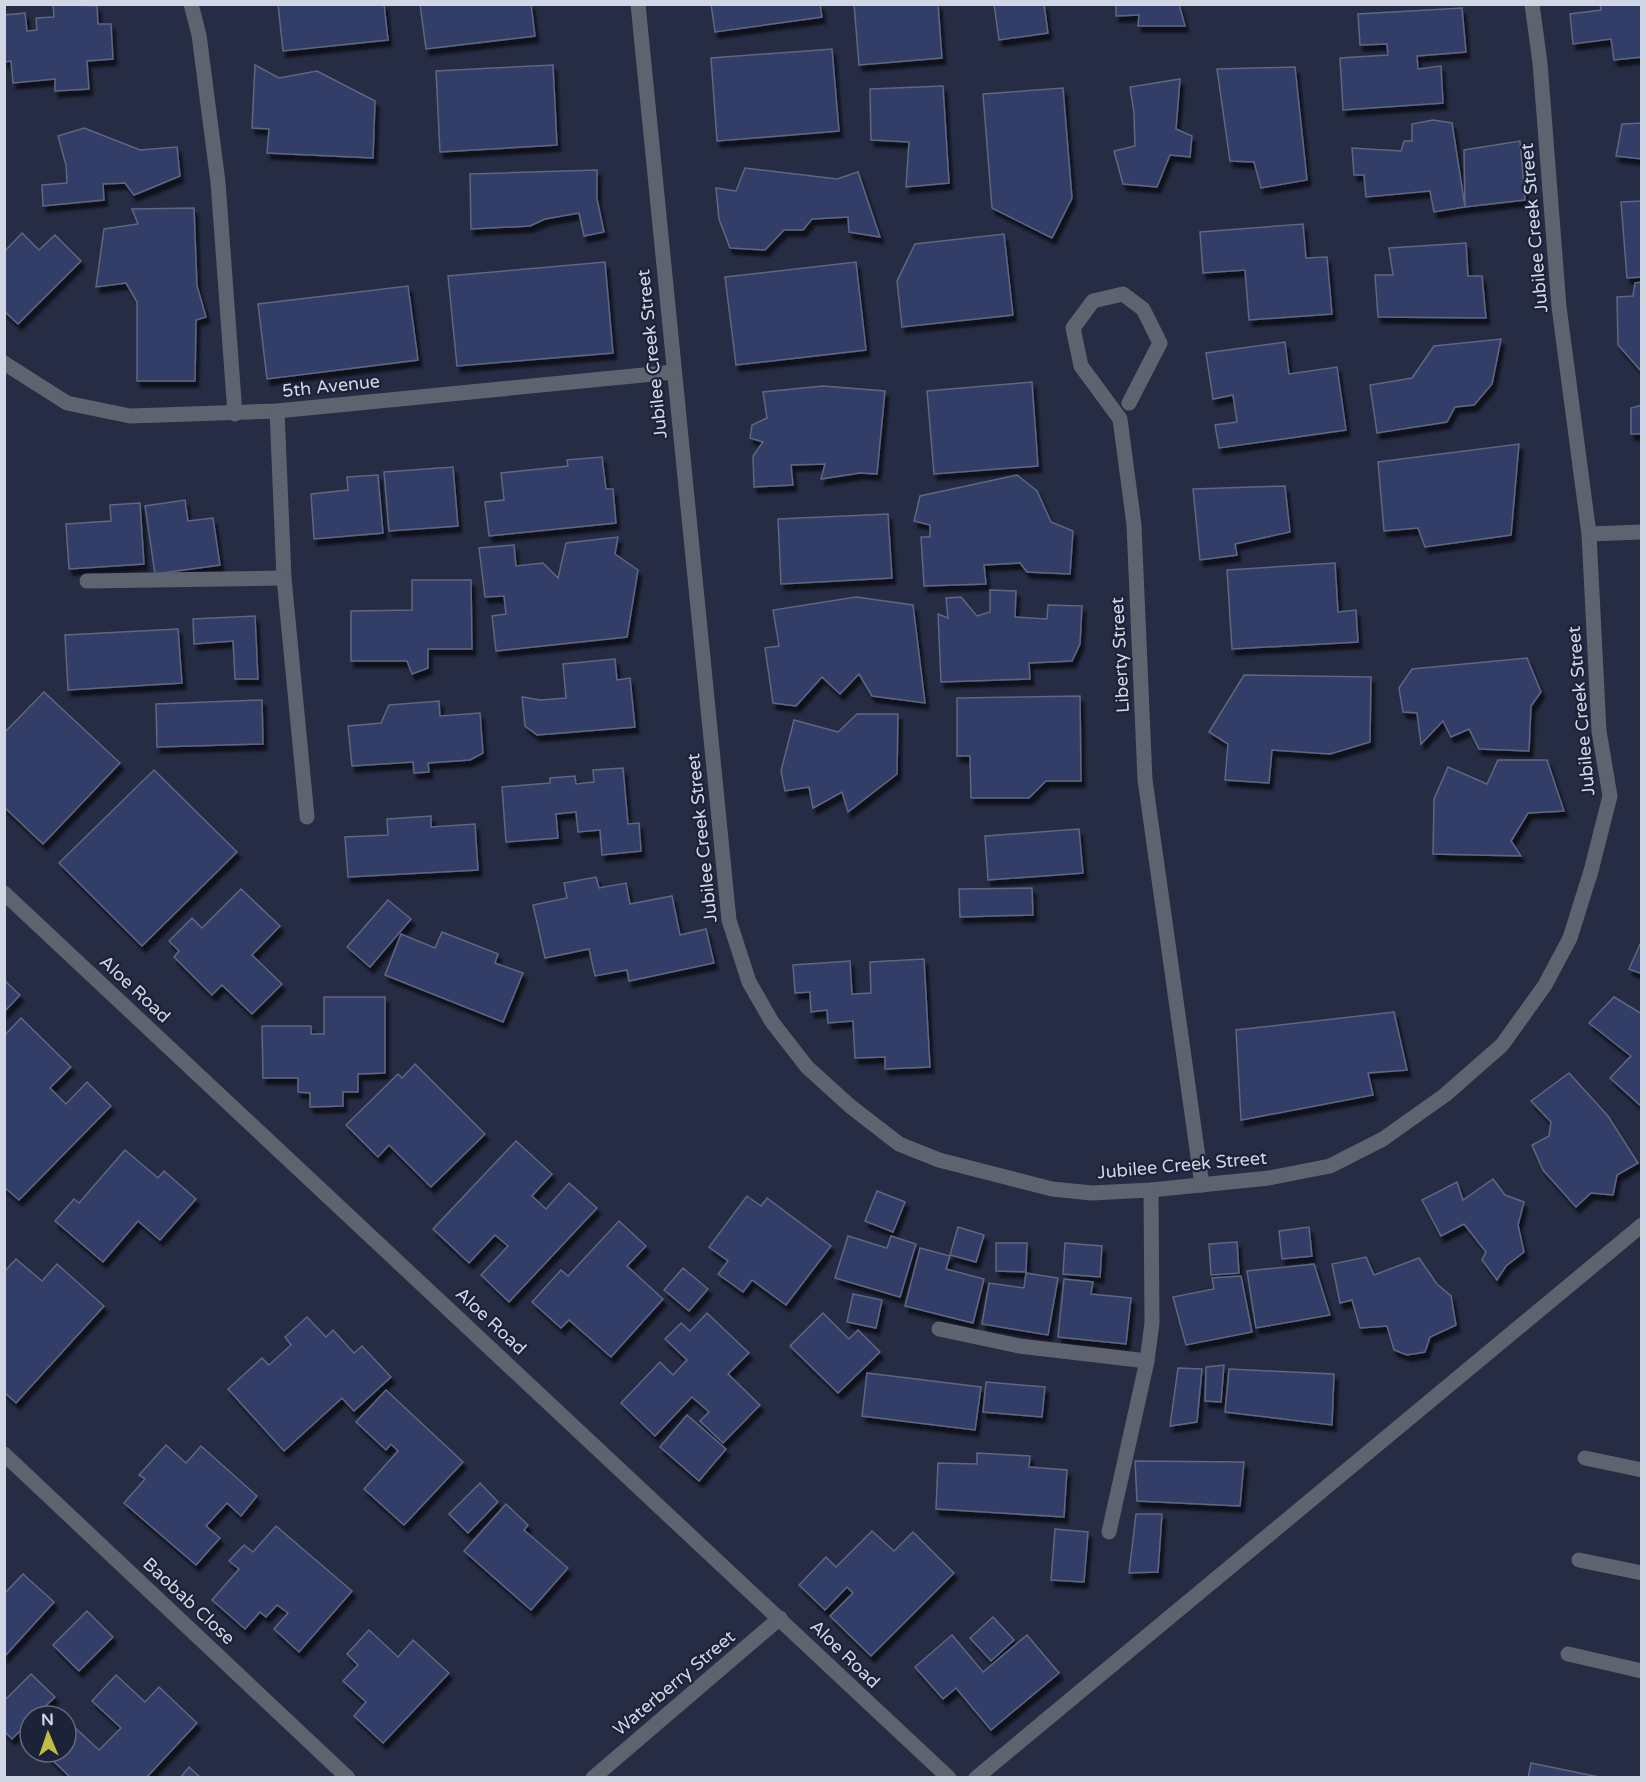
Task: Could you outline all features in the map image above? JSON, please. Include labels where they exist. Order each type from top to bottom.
[{"type":"street","points":[[191,4],[199,35],[218,182],[235,414]]},
{"type":"street","name":"Jubilee Creek Street","points":[[638,4],[729,920],[749,982],[772,1022],[807,1067],[850,1106],[899,1144],[939,1160],[1052,1189],[1092,1193],[1151,1190],[1269,1178],[1330,1166],[1383,1139],[1445,1095],[1502,1045],[1545,985],[1570,938],[1591,871],[1610,796],[1599,731],[1589,534],[1559,307],[1540,63],[1532,4]]},
{"type":"street","name":"Liberty Street","points":[[1129,403],[1160,343],[1143,309],[1123,294],[1093,302],[1073,328],[1081,366],[1120,419],[1134,525],[1145,780],[1202,1185]]},
{"type":"street","name":"5th Avenue","points":[[4,363],[67,403],[130,416],[277,411],[674,372]]},
{"type":"street","points":[[277,411],[284,578],[307,817]]},
{"type":"street","points":[[1589,534],[1641,532]]},
{"type":"street","points":[[87,581],[284,578]]},
{"type":"street","name":"Aloe Road","points":[[4,893],[949,1778]]},
{"type":"street","points":[[1109,1532],[1147,1361],[1152,1323],[1151,1190]]},
{"type":"street","points":[[976,1778],[1641,1225]]},
{"type":"street","points":[[939,1329],[1019,1346],[1147,1361]]},
{"type":"street","name":"Baobab Close","points":[[4,1454],[348,1778]]},
{"type":"street","points":[[1585,1458],[1641,1470]]},
{"type":"street","points":[[1579,1560],[1641,1573]]},
{"type":"street","name":"Waterberry Street","points":[[593,1778],[780,1618]]},
{"type":"street","points":[[1568,1654],[1641,1671]]},
{"type":"building","points":[[53,4],[97,6],[98,24],[111,24],[113,59],[87,61],[89,89],[55,91],[55,79],[13,83],[11,61],[4,62],[4,15],[25,13],[27,31],[37,30],[36,18],[54,17]]},
{"type":"building","points":[[278,4],[384,4],[388,40],[283,51]]},
{"type":"building","points":[[420,4],[531,4],[535,36],[426,49]]},
{"type":"building","points":[[711,4],[820,4],[822,17],[715,32]]},
{"type":"building","points":[[854,4],[938,4],[942,58],[859,65]]},
{"type":"building","points":[[994,4],[1044,4],[1048,33],[999,40]]},
{"type":"building","points":[[1116,4],[1179,4],[1185,26],[1138,26],[1139,15],[1116,16]]},
{"type":"building","points":[[1600,4],[1642,4],[1642,57],[1614,60],[1611,39],[1573,44],[1570,14],[1601,10]]},
{"type":"building","points":[[1462,8],[1466,52],[1417,56],[1418,69],[1441,66],[1443,103],[1343,110],[1340,58],[1388,55],[1387,44],[1360,45],[1358,14]]},
{"type":"building","points":[[832,49],[839,131],[717,141],[711,58]]},
{"type":"building","points":[[255,65],[279,78],[317,71],[375,101],[373,158],[267,153],[269,129],[252,128]]},
{"type":"building","points":[[553,65],[557,145],[440,152],[436,71]]},
{"type":"building","points":[[1295,67],[1307,180],[1261,188],[1254,162],[1230,161],[1217,69]]},
{"type":"building","points":[[1180,79],[1176,129],[1192,136],[1190,157],[1170,155],[1157,187],[1123,184],[1114,151],[1135,146],[1130,87]]},
{"type":"building","points":[[943,86],[949,183],[906,187],[909,142],[871,140],[870,89]]},
{"type":"building","points":[[1063,88],[1072,198],[1052,238],[992,208],[983,94]]},
{"type":"building","points":[[1433,120],[1452,123],[1465,207],[1434,212],[1430,191],[1366,197],[1364,175],[1354,175],[1352,148],[1401,151],[1404,141],[1412,141],[1412,124]]},
{"type":"building","points":[[1642,123],[1642,159],[1616,156],[1622,124]]},
{"type":"building","points":[[84,128],[140,150],[177,147],[180,176],[134,195],[125,183],[103,184],[104,200],[43,206],[42,185],[67,183],[66,165],[58,136]]},
{"type":"building","points":[[1520,141],[1525,200],[1465,207],[1464,150]]},
{"type":"building","points":[[745,168],[837,179],[858,172],[880,237],[849,232],[848,217],[812,219],[803,230],[784,230],[765,250],[730,248],[719,219],[716,188],[736,191]]},
{"type":"building","points":[[597,170],[597,199],[604,232],[584,236],[579,213],[545,219],[530,226],[471,229],[470,174]]},
{"type":"building","points":[[1642,201],[1642,277],[1627,278],[1621,202]]},
{"type":"building","points":[[194,208],[197,286],[206,317],[196,320],[195,381],[137,381],[137,302],[126,283],[96,287],[104,229],[138,224],[132,209]]},
{"type":"building","points":[[1303,224],[1306,258],[1327,257],[1332,314],[1249,320],[1245,270],[1203,273],[1200,232]]},
{"type":"building","points":[[22,233],[39,250],[55,235],[81,261],[18,324],[4,311],[4,252]]},
{"type":"building","points":[[1004,234],[1013,315],[902,327],[897,281],[915,244]]},
{"type":"building","points":[[1466,243],[1468,276],[1482,276],[1486,318],[1378,317],[1375,275],[1393,275],[1389,248]]},
{"type":"building","points":[[605,262],[613,353],[457,366],[448,276]]},
{"type":"building","points":[[856,262],[866,350],[736,365],[725,277]]},
{"type":"building","points":[[1642,282],[1642,372],[1618,345],[1617,297],[1633,296],[1635,283]]},
{"type":"building","points":[[408,286],[418,360],[267,379],[258,304]]},
{"type":"building","points":[[1501,339],[1492,384],[1474,405],[1455,407],[1447,422],[1377,433],[1370,385],[1412,378],[1434,346]]},
{"type":"building","points":[[1285,342],[1289,374],[1337,367],[1346,430],[1219,448],[1215,425],[1237,422],[1233,395],[1213,399],[1206,353]]},
{"type":"building","points":[[1032,382],[1038,466],[934,474],[927,391]]},
{"type":"building","points":[[823,386],[885,391],[877,474],[860,473],[821,479],[825,464],[791,465],[793,485],[754,487],[753,456],[763,442],[750,438],[752,425],[767,418],[763,392]]},
{"type":"building","points":[[1642,405],[1642,434],[1631,434],[1631,408]]},
{"type":"building","points":[[1519,444],[1511,535],[1425,547],[1418,528],[1384,531],[1378,462]]},
{"type":"building","points":[[602,457],[606,489],[613,489],[616,523],[489,536],[485,502],[504,500],[501,473],[568,466],[567,460]]},
{"type":"building","points":[[453,467],[458,526],[389,531],[384,472]]},
{"type":"building","points":[[378,475],[383,533],[314,539],[311,494],[348,490],[347,477]]},
{"type":"building","points":[[1017,475],[1037,491],[1051,522],[1073,531],[1070,574],[1027,572],[1020,563],[984,565],[986,584],[924,586],[921,537],[930,537],[930,525],[914,521],[920,496]]},
{"type":"building","points":[[1285,486],[1290,532],[1235,544],[1237,555],[1200,560],[1193,489]]},
{"type":"building","points":[[185,500],[188,521],[213,518],[220,565],[155,574],[145,506]]},
{"type":"building","points":[[140,503],[144,564],[69,569],[66,524],[111,521],[110,505]]},
{"type":"building","points":[[888,514],[892,578],[781,584],[778,519]]},
{"type":"building","points":[[618,537],[615,554],[638,570],[627,637],[496,651],[492,616],[506,614],[504,596],[485,597],[479,548],[514,545],[516,566],[543,563],[558,578],[566,543]]},
{"type":"building","points":[[1335,563],[1338,612],[1356,610],[1358,642],[1232,649],[1227,570]]},
{"type":"building","points":[[412,580],[471,580],[472,649],[428,649],[428,668],[412,674],[407,661],[351,661],[351,611],[412,610]]},
{"type":"building","points":[[990,590],[1016,591],[1015,617],[1047,619],[1048,605],[1082,606],[1080,644],[1072,661],[1029,663],[1030,679],[941,682],[938,614],[948,618],[946,598],[961,597],[977,616],[990,612]]},
{"type":"building","points":[[856,597],[913,605],[925,703],[872,696],[859,674],[840,694],[822,677],[796,706],[773,703],[765,648],[779,646],[773,610]]},
{"type":"building","points":[[255,616],[258,679],[235,679],[233,641],[194,644],[193,619]]},
{"type":"building","points":[[178,629],[182,683],[68,690],[65,635]]},
{"type":"building","points":[[1527,658],[1541,692],[1531,706],[1529,751],[1479,749],[1469,729],[1451,737],[1443,721],[1421,744],[1417,713],[1403,712],[1399,688],[1412,669]]},
{"type":"building","points":[[615,659],[617,680],[630,678],[635,727],[537,735],[525,726],[522,697],[541,700],[566,698],[563,664]]},
{"type":"building","points":[[1244,675],[1371,677],[1370,742],[1330,754],[1272,750],[1269,783],[1225,780],[1228,744],[1209,732]]},
{"type":"building","points":[[44,692],[120,763],[43,844],[4,807],[4,733]]},
{"type":"building","points":[[1080,696],[1081,781],[1046,781],[1029,798],[971,798],[970,756],[957,756],[957,698]]},
{"type":"building","points":[[262,700],[263,744],[157,747],[156,704]]},
{"type":"building","points":[[439,701],[440,716],[480,713],[483,753],[470,760],[428,763],[429,772],[414,773],[413,762],[352,766],[348,726],[381,723],[389,705]]},
{"type":"building","points":[[857,714],[898,714],[897,774],[848,812],[842,792],[813,808],[809,787],[785,791],[781,771],[794,720],[838,732]]},
{"type":"building","points":[[1498,760],[1547,760],[1564,811],[1528,813],[1511,841],[1521,856],[1433,854],[1434,799],[1448,767],[1487,784]]},
{"type":"building","points":[[623,768],[628,824],[639,823],[641,851],[602,855],[600,830],[578,832],[576,812],[556,814],[558,838],[506,842],[502,787],[550,783],[550,778],[575,776],[576,784],[594,782],[593,770]]},
{"type":"building","points":[[154,770],[237,852],[142,946],[59,863]]},
{"type":"building","points":[[431,816],[431,827],[475,824],[478,870],[348,877],[345,837],[388,835],[387,819]]},
{"type":"building","points":[[1079,829],[1083,873],[988,880],[985,836]]},
{"type":"building","points":[[596,877],[599,888],[626,883],[630,904],[672,896],[680,935],[706,929],[714,963],[629,981],[627,970],[595,976],[589,949],[545,958],[533,905],[567,898],[564,883]]},
{"type":"building","points":[[1032,888],[1033,915],[960,917],[959,889]]},
{"type":"building","points":[[241,889],[280,926],[252,955],[282,984],[252,1014],[222,985],[212,995],[174,957],[179,951],[169,941],[192,918],[202,928]]},
{"type":"building","points":[[388,900],[411,919],[370,967],[347,947]]},
{"type":"building","points":[[442,932],[498,954],[495,963],[523,973],[503,1022],[385,975],[401,934],[435,948]]},
{"type":"building","points":[[1642,940],[1642,974],[1629,969]]},
{"type":"building","points":[[924,959],[930,1067],[885,1069],[885,1057],[855,1058],[853,1021],[828,1023],[827,1010],[811,1012],[810,992],[795,993],[793,965],[850,961],[852,994],[871,993],[870,962]]},
{"type":"building","points":[[4,980],[20,995],[4,1012]]},
{"type":"building","points":[[324,997],[385,997],[385,1073],[358,1074],[358,1092],[343,1092],[343,1106],[310,1107],[310,1093],[298,1092],[298,1078],[263,1078],[262,1026],[311,1026],[311,1034],[324,1034]]},
{"type":"building","points":[[1614,997],[1642,1014],[1642,1107],[1610,1078],[1631,1056],[1589,1023]]},
{"type":"building","points":[[1394,1012],[1407,1070],[1368,1073],[1373,1095],[1241,1120],[1236,1030]]},
{"type":"building","points":[[21,1018],[71,1067],[50,1088],[66,1104],[87,1082],[111,1106],[19,1200],[4,1187],[4,1036]]},
{"type":"building","points":[[415,1064],[485,1134],[431,1187],[389,1145],[378,1157],[346,1125],[398,1074],[402,1078]]},
{"type":"building","points":[[1569,1073],[1608,1116],[1638,1163],[1617,1175],[1613,1195],[1591,1193],[1576,1207],[1543,1170],[1532,1145],[1549,1136],[1551,1122],[1531,1101]]},
{"type":"building","points":[[516,1141],[552,1174],[532,1196],[546,1209],[569,1183],[597,1208],[509,1302],[481,1275],[508,1246],[495,1235],[469,1263],[433,1229]]},
{"type":"building","points":[[125,1150],[158,1178],[164,1171],[196,1199],[160,1240],[138,1221],[103,1262],[55,1221],[74,1199],[79,1203]]},
{"type":"building","points":[[1493,1179],[1505,1195],[1524,1202],[1518,1225],[1524,1252],[1506,1266],[1497,1280],[1482,1260],[1486,1252],[1464,1224],[1441,1236],[1422,1200],[1457,1182],[1463,1200]]},
{"type":"building","points":[[877,1191],[905,1202],[893,1232],[865,1221]]},
{"type":"building","points":[[747,1196],[761,1206],[767,1198],[831,1246],[786,1305],[752,1280],[743,1292],[718,1274],[728,1261],[709,1247]]},
{"type":"building","points":[[619,1221],[646,1246],[627,1266],[663,1299],[611,1357],[569,1320],[561,1328],[532,1302],[561,1270],[568,1276]]},
{"type":"building","points":[[958,1227],[984,1235],[976,1262],[950,1255]]},
{"type":"building","points":[[1309,1227],[1312,1256],[1282,1259],[1279,1231]]},
{"type":"building","points":[[848,1236],[887,1248],[891,1236],[916,1244],[900,1297],[835,1278]]},
{"type":"building","points":[[1237,1242],[1239,1273],[1211,1275],[1209,1244]]},
{"type":"building","points":[[996,1243],[1027,1243],[1026,1272],[996,1271]]},
{"type":"building","points":[[1065,1243],[1102,1246],[1100,1277],[1063,1274]]},
{"type":"building","points":[[920,1248],[950,1256],[946,1269],[984,1279],[973,1323],[905,1306]]},
{"type":"building","points":[[1366,1257],[1374,1275],[1419,1258],[1437,1284],[1451,1296],[1456,1325],[1430,1337],[1425,1352],[1407,1355],[1394,1350],[1387,1326],[1360,1328],[1352,1300],[1340,1303],[1332,1264]]},
{"type":"building","points":[[16,1259],[42,1281],[57,1264],[104,1306],[16,1403],[4,1392],[4,1272]]},
{"type":"building","points":[[1314,1264],[1330,1315],[1256,1328],[1247,1271]]},
{"type":"building","points":[[683,1268],[708,1289],[689,1311],[664,1290]]},
{"type":"building","points":[[1026,1273],[1058,1278],[1048,1335],[982,1324],[989,1283],[1024,1288]]},
{"type":"building","points":[[1241,1276],[1252,1332],[1186,1345],[1173,1297],[1214,1289],[1212,1278]]},
{"type":"building","points":[[1064,1279],[1093,1282],[1091,1294],[1131,1298],[1126,1344],[1058,1337]]},
{"type":"building","points":[[853,1294],[882,1300],[876,1328],[847,1322]]},
{"type":"building","points":[[707,1313],[749,1353],[728,1374],[760,1405],[723,1443],[700,1421],[709,1412],[692,1397],[655,1436],[621,1403],[660,1362],[673,1375],[687,1360],[665,1339],[681,1323],[690,1331]]},
{"type":"building","points":[[823,1313],[849,1339],[858,1330],[880,1352],[838,1393],[790,1346]]},
{"type":"building","points":[[307,1317],[326,1337],[333,1330],[354,1353],[362,1346],[391,1377],[354,1411],[342,1398],[284,1451],[228,1389],[262,1358],[269,1365],[291,1345],[285,1337]]},
{"type":"building","points":[[1224,1365],[1221,1402],[1205,1401],[1206,1367]]},
{"type":"building","points":[[1178,1368],[1202,1369],[1197,1422],[1170,1426]]},
{"type":"building","points":[[1229,1369],[1334,1374],[1332,1425],[1225,1412]]},
{"type":"building","points":[[867,1373],[981,1387],[975,1430],[862,1416]]},
{"type":"building","points":[[986,1382],[1045,1387],[1042,1417],[983,1412]]},
{"type":"building","points":[[386,1390],[463,1462],[404,1525],[364,1489],[398,1451],[391,1444],[386,1450],[356,1422]]},
{"type":"building","points":[[687,1415],[726,1449],[699,1481],[660,1447]]},
{"type":"building","points":[[166,1445],[186,1463],[201,1446],[257,1496],[241,1516],[227,1503],[206,1526],[220,1538],[196,1565],[124,1503],[145,1479],[139,1475]]},
{"type":"building","points":[[977,1453],[1030,1456],[1029,1467],[1067,1470],[1064,1517],[936,1509],[938,1463],[977,1464]]},
{"type":"building","points":[[1135,1461],[1244,1462],[1240,1506],[1137,1501]]},
{"type":"building","points":[[480,1483],[498,1502],[468,1533],[449,1514]]},
{"type":"building","points":[[506,1504],[528,1525],[524,1530],[568,1568],[531,1610],[464,1551]]},
{"type":"building","points":[[1136,1514],[1162,1514],[1158,1572],[1129,1573]]},
{"type":"building","points":[[276,1526],[352,1591],[299,1652],[274,1629],[288,1613],[277,1605],[266,1617],[260,1612],[245,1629],[212,1600],[239,1569],[229,1561],[244,1545],[253,1552]]},
{"type":"building","points":[[1055,1529],[1088,1532],[1084,1582],[1051,1580]]},
{"type":"building","points":[[872,1531],[894,1551],[913,1532],[954,1573],[871,1656],[830,1616],[853,1593],[847,1587],[825,1610],[799,1585],[826,1557],[836,1567]]},
{"type":"building","points":[[23,1574],[54,1602],[4,1657],[4,1594]]},
{"type":"building","points":[[87,1611],[113,1637],[79,1671],[53,1645]]},
{"type":"building","points":[[993,1617],[1014,1640],[991,1661],[970,1638]]},
{"type":"building","points":[[369,1630],[398,1657],[413,1640],[449,1673],[383,1743],[354,1716],[366,1702],[343,1681],[358,1665],[347,1654]]},
{"type":"building","points":[[952,1635],[983,1672],[1027,1635],[1059,1673],[991,1730],[956,1688],[943,1699],[915,1667]]},
{"type":"building","points":[[31,1674],[55,1697],[48,1704],[18,1704],[18,1733],[12,1739],[4,1731],[4,1701]]},
{"type":"building","points":[[116,1675],[145,1702],[159,1687],[197,1723],[146,1778],[71,1778],[56,1764],[78,1764],[78,1730],[99,1750],[121,1728],[92,1701]]},
{"type":"building","points":[[1531,1763],[1604,1778],[1528,1778]]},
{"type":"building","points":[[189,1767],[201,1778],[180,1778]]}]
